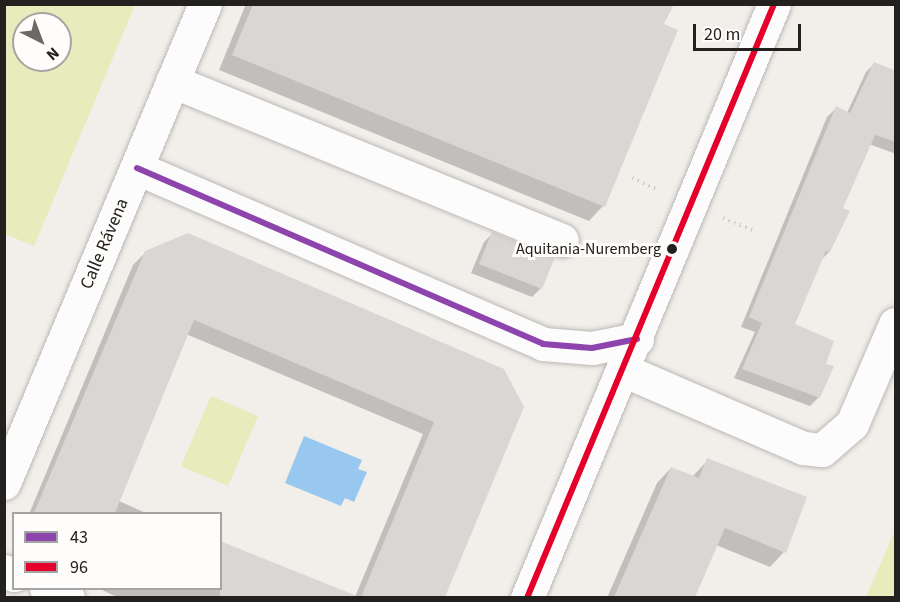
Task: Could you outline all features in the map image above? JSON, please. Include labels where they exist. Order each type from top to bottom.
[{"type":"street","name":"Calle Rávena","points":[[4,483],[205,4]]},
{"type":"street","points":[[527,597],[637,339],[774,4]]},
{"type":"street","points":[[172,81],[562,240]]},
{"type":"street","points":[[137,168],[543,344],[592,348],[637,339]]},
{"type":"street","points":[[623,370],[803,448],[822,450],[852,424],[895,324]]},
{"type":"street","points":[[51,590],[68,597]]},
{"type":"path","points":[[632,178],[659,190]]},
{"type":"path","points":[[721,217],[753,230]]},
{"type":"green space","points":[[4,5],[135,5],[34,246],[5,234]]},
{"type":"green space","points":[[211,396],[258,416],[228,486],[181,466]]},
{"type":"green space","points":[[895,530],[895,597],[866,597]]},
{"type":"water","points":[[304,436],[362,460],[358,469],[367,472],[354,502],[345,498],[341,506],[285,483]]},
{"type":"building","points":[[253,4],[674,4],[664,24],[678,30],[605,207],[232,55]]},
{"type":"building","points":[[874,62],[896,71],[896,142],[875,135],[843,208],[850,211],[830,252],[826,251],[795,324],[834,341],[826,364],[834,366],[820,398],[742,369],[762,323],[749,317],[836,106],[850,113]]},
{"type":"building","points":[[492,232],[555,257],[542,289],[479,264]]},
{"type":"building","points":[[188,233],[504,369],[524,407],[445,597],[361,597],[434,422],[194,320],[115,512],[34,512],[145,251]]},
{"type":"building","points":[[707,458],[807,497],[786,553],[725,528],[695,597],[614,597],[671,467],[699,478]]},
{"type":"building","points":[[222,542],[357,596],[356,597],[220,597]]},
{"type":"transit line","name":"96","points":[[527,598],[774,4]]},
{"type":"transit line","name":"43","points":[[137,168],[543,344],[592,348],[637,339]]},
{"type":"place","name":"Aquitania-Nuremberg","points":[[672,249]]}]
